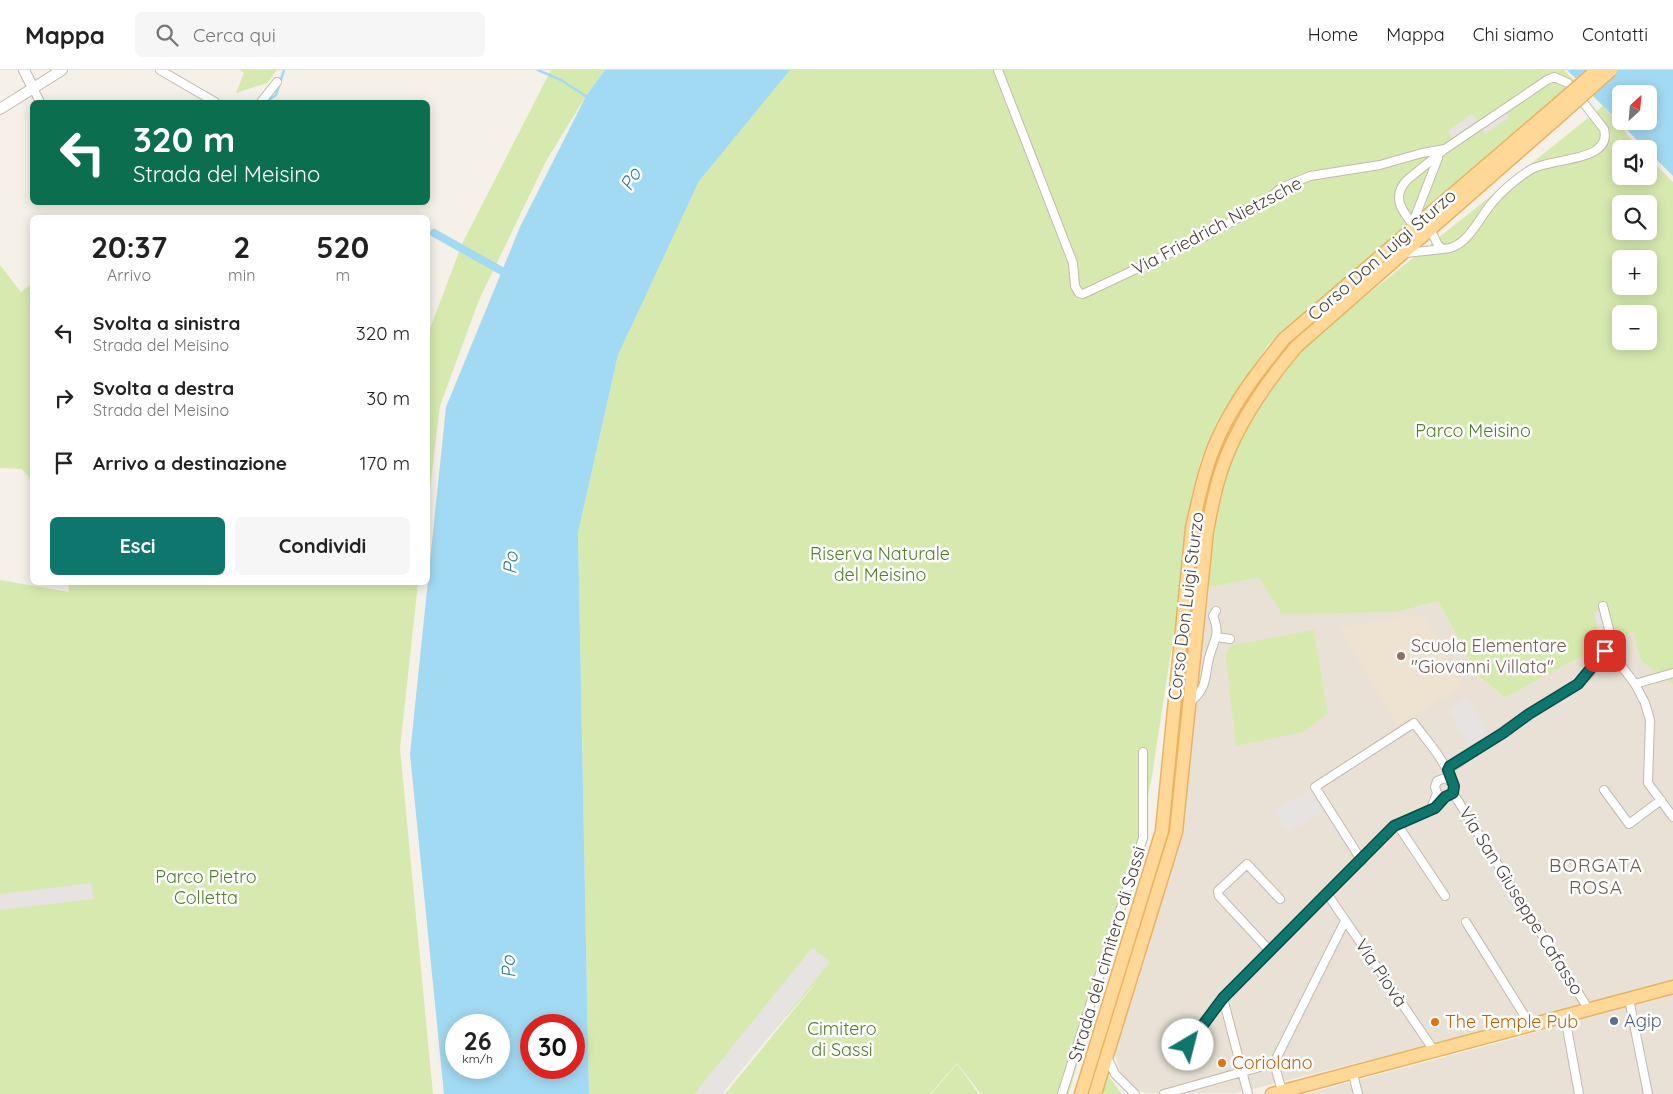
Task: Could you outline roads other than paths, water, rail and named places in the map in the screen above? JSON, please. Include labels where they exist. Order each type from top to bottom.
[{"type":"main road","points":[[1561,108],[1597,70]]},
{"type":"main road","points":[[1561,108],[1610,70]]},
{"type":"main road","name":"Corso Don Luigi Sturzo","points":[[1081,1094],[1162,831],[1192,528],[1204,479],[1217,439],[1233,409],[1258,371],[1284,338],[1414,226],[1561,108]]},
{"type":"main road","name":"Corso Don Luigi Sturzo","points":[[1095,1094],[1176,832],[1207,530],[1217,484],[1232,445],[1270,378],[1297,346],[1431,231],[1561,108]]},
{"type":"main road","points":[[1277,1093],[1673,987]]},
{"type":"street","points":[[24,70],[39,100]]},
{"type":"street","points":[[0,109],[62,70]]},
{"type":"street","points":[[160,70],[212,100]]},
{"type":"street","name":"Via Friedrich Nietzsche","points":[[998,70],[1073,263],[1075,286],[1079,293],[1083,294],[1206,236],[1260,206],[1281,188],[1310,176],[1380,165],[1422,153],[1442,152]]},
{"type":"street","points":[[1406,252],[1452,248],[1463,242],[1491,204],[1528,171],[1546,162],[1590,154],[1604,145],[1606,137],[1604,128],[1568,84],[1554,77],[1442,152],[1407,180],[1399,193],[1400,207],[1414,226]]},
{"type":"street","points":[[263,100],[277,82]]},
{"type":"street","points":[[1414,226],[1415,217],[1442,152]]},
{"type":"street","points":[[1431,231],[1438,245],[1443,249]]},
{"type":"street","points":[[1603,606],[1614,649],[1620,664],[1635,684],[1650,720],[1648,783],[1673,817]]},
{"type":"street","points":[[1189,703],[1200,694],[1206,681],[1209,658],[1217,638],[1218,630],[1213,616],[1216,611]]},
{"type":"street","points":[[1217,638],[1230,639]]},
{"type":"street","points":[[1448,770],[1529,714],[1578,684],[1605,651],[1614,649]]},
{"type":"street","points":[[1635,684],[1673,673]]},
{"type":"street","points":[[1176,1061],[1223,998],[1362,861],[1397,824],[1430,811],[1449,795],[1454,786],[1448,770],[1414,722],[1315,787],[1362,861]]},
{"type":"street","name":"Strada del cimitero di Sassi","points":[[1062,1094],[1143,838],[1143,752]]},
{"type":"street","points":[[1430,811],[1437,793],[1436,784],[1442,778],[1442,767],[1438,757]]},
{"type":"street","points":[[1442,778],[1451,780]]},
{"type":"street","points":[[1604,790],[1629,824],[1661,800]]},
{"type":"street","points":[[1437,793],[1449,795]]},
{"type":"street","name":"Via San Giuseppe Cafasso","points":[[1449,795],[1589,1010]]},
{"type":"street","points":[[1397,824],[1445,896]]},
{"type":"street","points":[[1270,951],[1219,896],[1218,892],[1247,864],[1280,899]]},
{"type":"street","name":"Via Piovà","points":[[1328,895],[1435,1052]]},
{"type":"street","points":[[1277,1093],[1274,1063],[1345,921]]},
{"type":"street","points":[[1466,922],[1531,1026]]},
{"type":"street","points":[[1223,998],[1244,1072],[1248,1094]]},
{"type":"street","points":[[1629,999],[1648,1094]]},
{"type":"street","points":[[1565,1017],[1579,1094]]},
{"type":"street","points":[[1107,1057],[1115,1074],[1133,1093]]},
{"type":"street","points":[[1164,1094],[1274,1063]]},
{"type":"street","points":[[1353,1074],[1358,1094]]},
{"type":"water","name":"Po","points":[[605,70],[790,70],[699,181],[618,355],[578,533],[589,1094],[444,1094],[410,754],[428,585],[430,585],[430,561],[446,407],[520,227],[586,96]]},
{"type":"water","points":[[1567,70],[1673,70],[1673,176],[1657,160],[1657,140],[1637,140],[1627,130],[1658,130],[1658,85],[1612,85],[1612,115]]},
{"type":"waterway","points":[[269,100],[276,95],[284,70]]},
{"type":"waterway","points":[[538,70],[561,80],[587,97]]},
{"type":"waterway","points":[[434,233],[509,275]]},
{"type":"place","name":"Scuola Elementare \"Giovanni Villata\"","points":[[1401,656]]},
{"type":"place","name":"Agip","points":[[1614,1021]]},
{"type":"place","name":"The Temple Pub","points":[[1435,1022]]},
{"type":"place","name":"Coriolano","points":[[1222,1063]]},
{"type":"district","name":"BORGATA ROSA","points":[[1596,876]]},
{"type":"park label","name":"Parco Meisino","points":[[1473,431]]},
{"type":"park label","name":"Riserva Naturale del Meisino","points":[[880,564]]},
{"type":"park label","name":"Parco Pietro Colletta","points":[[206,888]]},
{"type":"park label","name":"Cimitero di Sassi","points":[[842,1040]]}]
